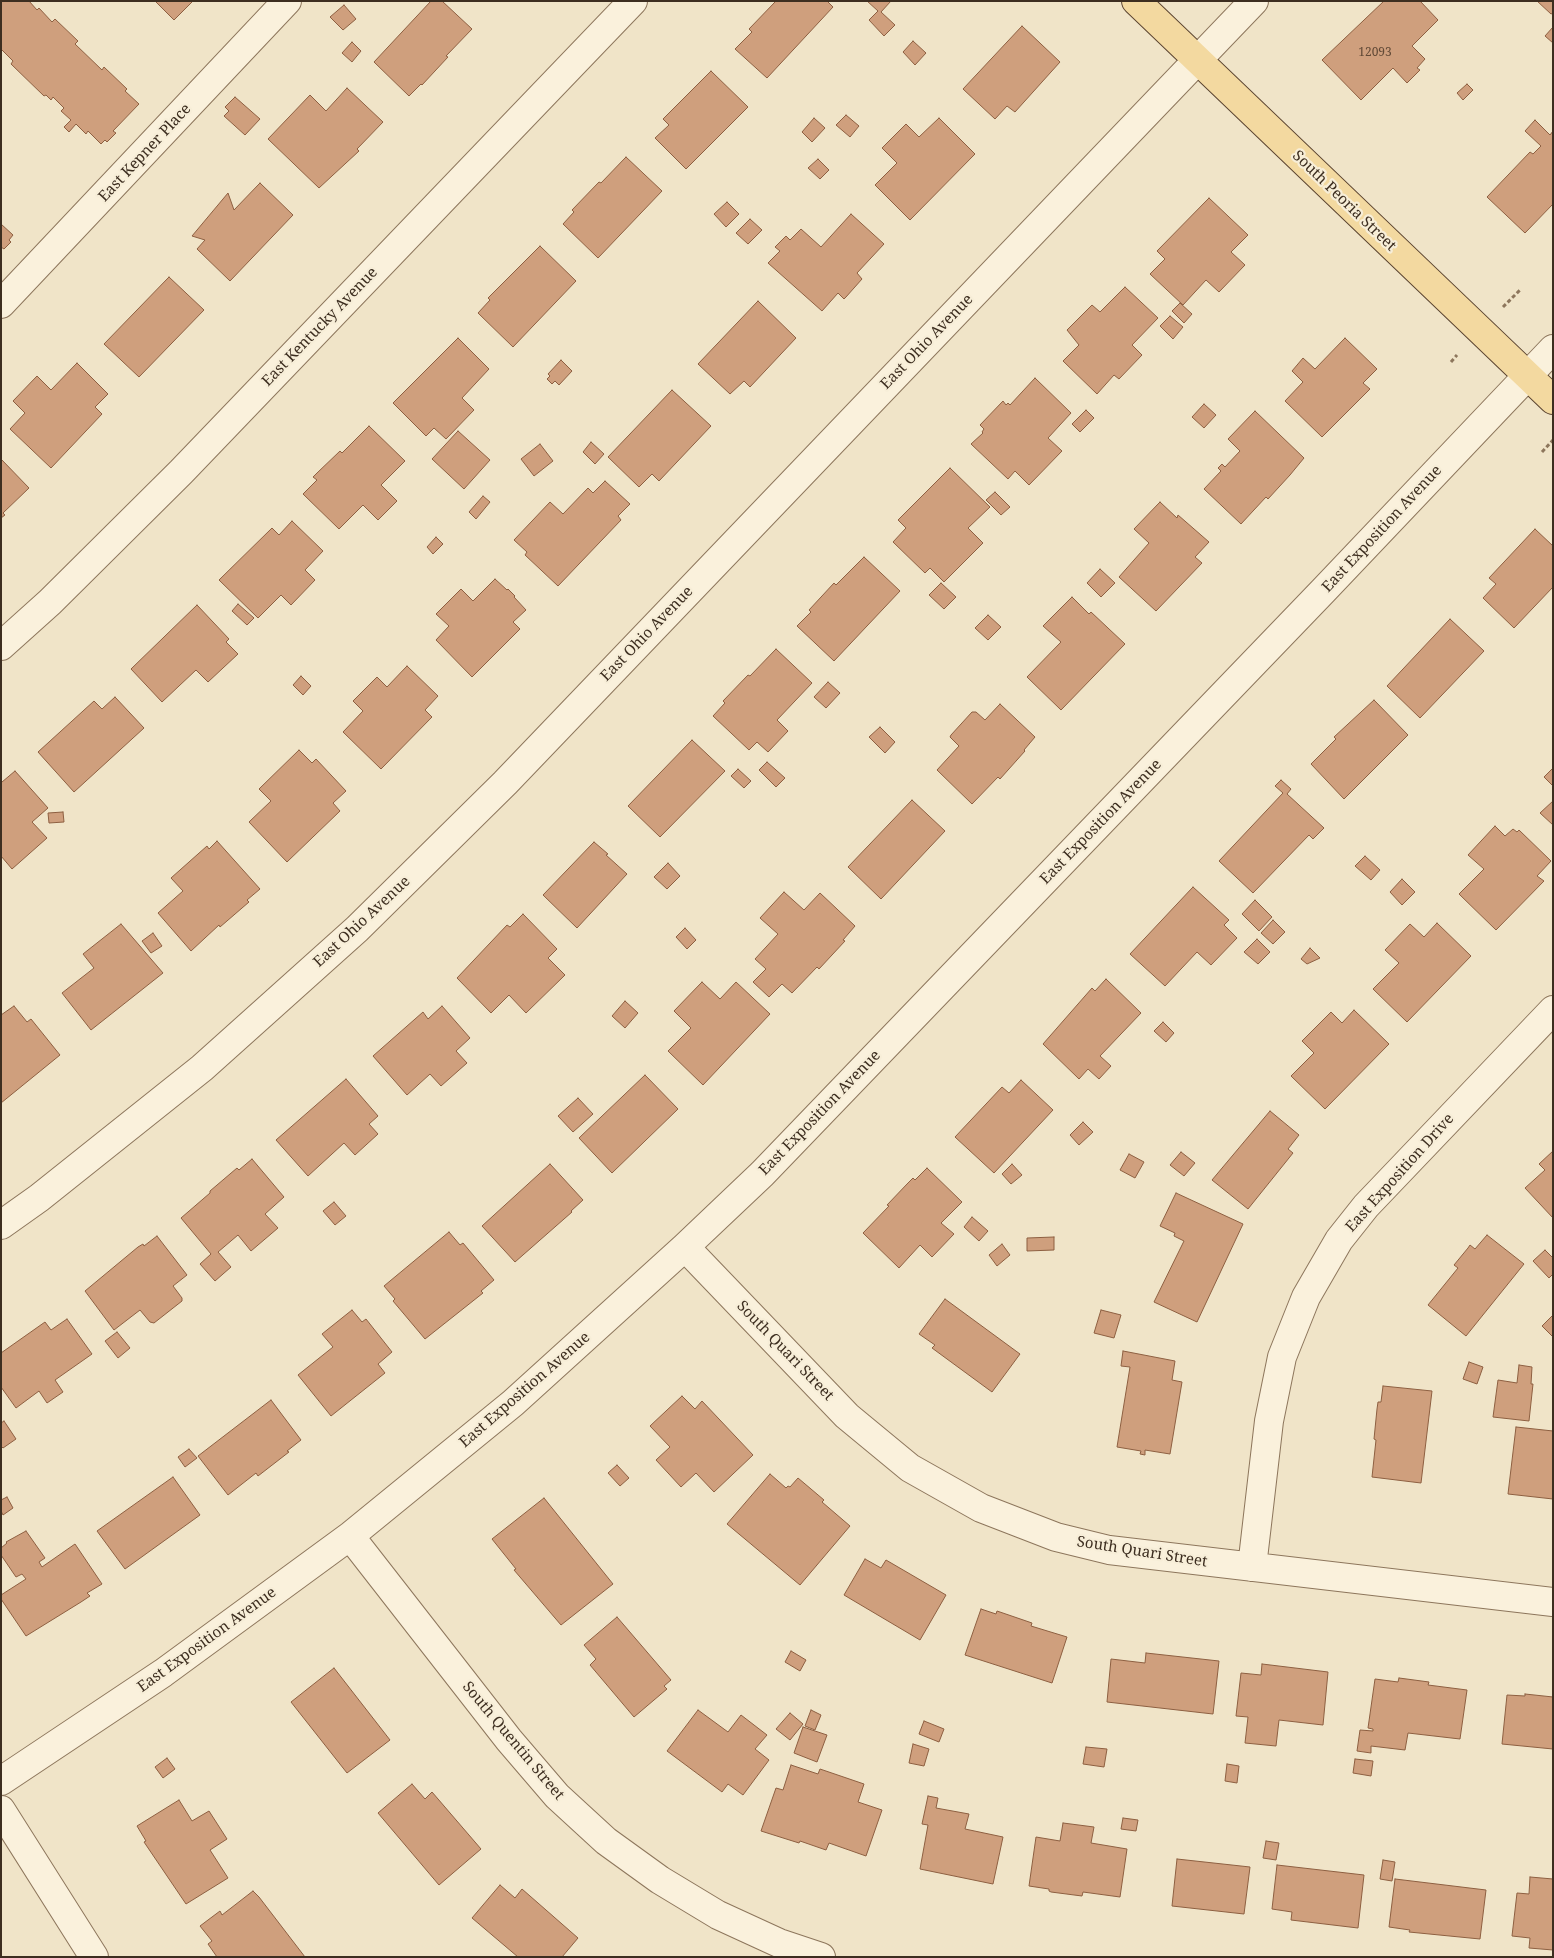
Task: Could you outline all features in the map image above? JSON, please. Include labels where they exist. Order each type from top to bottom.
[{"type":"main road","name":"South Peoria Street","points":[[1136,1],[1553,400]]},
{"type":"street","name":"East Kepner Place","points":[[1,304],[287,1]]},
{"type":"street","name":"East Kentucky Avenue","points":[[1,646],[50,602],[181,472],[633,1]]},
{"type":"street","name":"East Ohio Avenue","points":[[1,1225],[39,1198],[202,1068],[357,930],[505,783],[1254,1]]},
{"type":"street","name":"East Exposition Avenue","points":[[1,1781],[163,1673],[350,1536],[513,1403],[685,1247],[762,1174],[1553,349]]},
{"type":"street","name":"East Exposition Drive","points":[[1252,1567],[1269,1421],[1282,1357],[1306,1297],[1339,1240],[1366,1206],[1553,1010]]},
{"type":"street","name":"South Quari Street","points":[[685,1247],[847,1416],[910,1468],[981,1508],[1056,1537],[1109,1550],[1553,1602]]},
{"type":"street","name":"South Quentin Street","points":[[350,1536],[509,1740],[558,1796],[606,1841],[660,1880],[718,1915],[778,1943],[822,1957]]},
{"type":"street","points":[[1,1810],[94,1957]]},
{"type":"path","points":[[1542,452],[1553,440]]},
{"type":"building","points":[[1,1],[29,1],[37,10],[39,8],[52,22],[55,19],[78,41],[75,44],[102,70],[104,67],[127,89],[125,91],[139,104],[113,131],[116,133],[107,142],[105,140],[101,144],[88,131],[86,134],[76,124],[69,132],[64,127],[71,120],[61,111],[64,108],[53,97],[51,100],[46,95],[44,96],[11,64],[13,61],[1,49]]},
{"type":"building","points":[[155,1],[193,1],[174,20]]},
{"type":"building","points":[[431,1],[442,1],[472,29],[422,85],[409,96],[374,62]]},
{"type":"building","points":[[776,1],[827,1],[833,7],[767,78],[735,49],[752,32],[749,29]]},
{"type":"building","points":[[867,1],[891,1],[881,12],[895,25],[884,36],[869,20],[878,11]]},
{"type":"building","points":[[1384,1],[1420,1],[1438,20],[1412,46],[1425,59],[1417,68],[1420,70],[1407,83],[1393,68],[1361,100],[1322,60]]},
{"type":"building","points":[[1537,1],[1553,1],[1553,13],[1551,14]]},
{"type":"building","points":[[344,5],[356,19],[343,30],[330,17]]},
{"type":"building","points":[[1022,26],[1060,62],[1015,112],[1007,106],[995,119],[963,89]]},
{"type":"building","points":[[1553,27],[1553,43],[1545,36]]},
{"type":"building","points":[[913,41],[926,53],[915,65],[903,52]]},
{"type":"building","points":[[352,42],[361,51],[352,62],[342,53]]},
{"type":"building","points":[[711,71],[748,107],[686,169],[655,138],[669,125],[663,119]]},
{"type":"building","points":[[1467,84],[1473,90],[1463,100],[1457,93]]},
{"type":"building","points":[[347,88],[383,122],[357,149],[359,151],[319,188],[268,139],[310,95],[326,111]]},
{"type":"building","points":[[235,97],[260,119],[245,135],[224,116],[229,111],[225,107]]},
{"type":"building","points":[[846,115],[859,126],[850,137],[836,125]]},
{"type":"building","points":[[814,118],[825,128],[812,142],[802,132]]},
{"type":"building","points":[[939,118],[975,154],[910,220],[875,185],[897,163],[882,148],[906,124],[919,137]]},
{"type":"building","points":[[1535,120],[1550,135],[1553,131],[1553,204],[1525,233],[1487,197],[1530,152],[1533,154],[1541,146],[1525,131]]},
{"type":"building","points":[[626,157],[662,191],[598,258],[563,224],[574,212],[572,210]]},
{"type":"building","points":[[818,159],[829,170],[820,179],[808,168]]},
{"type":"building","points":[[260,183],[293,215],[230,281],[197,249],[205,240],[192,236],[228,193],[234,210]]},
{"type":"building","points":[[1209,198],[1248,235],[1231,252],[1245,265],[1219,292],[1206,280],[1183,305],[1150,274],[1165,259],[1157,251]]},
{"type":"building","points":[[727,202],[739,214],[726,227],[714,214]]},
{"type":"building","points":[[851,214],[884,244],[857,273],[862,279],[846,297],[844,299],[838,293],[822,311],[768,263],[780,251],[775,247],[786,236],[790,240],[801,229],[821,247]]},
{"type":"building","points":[[750,219],[762,230],[748,244],[736,233]]},
{"type":"building","points":[[1,224],[13,235],[9,240],[11,242],[4,249],[1,247]]},
{"type":"building","points":[[540,246],[576,281],[513,347],[478,313],[490,300],[488,298]]},
{"type":"building","points":[[169,277],[204,310],[139,377],[104,344]]},
{"type":"building","points":[[1125,287],[1158,318],[1132,345],[1142,355],[1119,379],[1114,375],[1097,394],[1063,361],[1079,345],[1067,330],[1092,305],[1100,312]]},
{"type":"building","points":[[758,301],[796,338],[750,387],[744,381],[730,394],[698,364]]},
{"type":"building","points":[[1180,303],[1192,314],[1184,323],[1172,311]]},
{"type":"building","points":[[1170,316],[1183,327],[1173,339],[1160,326]]},
{"type":"building","points":[[458,338],[489,369],[462,398],[474,410],[446,439],[434,428],[426,436],[393,403]]},
{"type":"building","points":[[1345,338],[1377,369],[1363,383],[1370,389],[1322,437],[1285,401],[1303,382],[1292,371],[1303,358],[1315,369]]},
{"type":"building","points":[[561,360],[572,371],[559,385],[555,381],[552,384],[547,379],[550,376],[548,374]]},
{"type":"building","points":[[77,363],[108,394],[95,407],[102,414],[51,468],[10,429],[25,413],[13,401],[37,376],[51,390]]},
{"type":"building","points":[[1035,378],[1071,413],[1048,438],[1062,451],[1029,485],[1015,471],[1008,479],[971,444],[983,433],[984,429],[980,425],[1003,401],[1006,405],[1008,403],[1010,405]]},
{"type":"building","points":[[672,390],[711,426],[659,481],[652,474],[639,487],[608,457]]},
{"type":"building","points":[[1204,404],[1216,415],[1204,428],[1192,417]]},
{"type":"building","points":[[1086,410],[1094,418],[1080,432],[1072,424]]},
{"type":"building","points":[[1255,411],[1304,458],[1268,499],[1266,497],[1241,524],[1204,489],[1221,471],[1218,468],[1222,464],[1225,467],[1240,451],[1228,439]]},
{"type":"building","points":[[369,426],[405,461],[381,485],[397,501],[378,520],[363,505],[339,529],[303,494],[317,480],[313,477],[340,451],[342,453]]},
{"type":"building","points":[[458,431],[490,460],[464,489],[432,459]]},
{"type":"building","points":[[591,442],[604,454],[595,464],[583,452]]},
{"type":"building","points":[[540,444],[553,461],[534,476],[521,459]]},
{"type":"building","points":[[1,459],[29,488],[3,513],[5,515],[1,518]]},
{"type":"building","points":[[950,468],[990,507],[968,528],[983,543],[944,582],[930,568],[925,573],[893,542],[906,528],[898,520]]},
{"type":"building","points":[[605,481],[630,504],[618,516],[621,520],[558,586],[525,555],[527,552],[514,540],[550,502],[563,514],[588,488],[593,493]]},
{"type":"building","points":[[995,492],[1010,507],[1001,515],[986,500]]},
{"type":"building","points":[[483,496],[490,502],[476,519],[469,512]]},
{"type":"building","points":[[1160,502],[1177,518],[1178,515],[1209,542],[1195,557],[1202,563],[1156,611],[1119,577],[1149,543],[1134,529]]},
{"type":"building","points":[[292,521],[323,551],[305,570],[315,580],[291,605],[281,595],[258,618],[219,580],[272,528],[279,535]]},
{"type":"building","points":[[1535,529],[1553,546],[1553,587],[1514,628],[1483,598],[1496,584],[1489,578]]},
{"type":"building","points":[[436,537],[443,544],[433,554],[427,547]]},
{"type":"building","points":[[864,557],[900,591],[834,661],[797,626],[834,583],[836,585]]},
{"type":"building","points":[[1100,569],[1115,583],[1101,597],[1087,583]]},
{"type":"building","points":[[495,579],[515,596],[526,610],[513,622],[520,629],[472,677],[436,640],[449,626],[436,614],[461,589],[473,601]]},
{"type":"building","points":[[941,583],[956,597],[944,609],[929,595]]},
{"type":"building","points":[[1072,597],[1125,644],[1061,710],[1027,677],[1061,642],[1043,626]]},
{"type":"building","points":[[238,604],[254,618],[247,625],[232,611]]},
{"type":"building","points":[[197,605],[229,639],[226,642],[238,654],[208,682],[196,670],[162,702],[131,669]]},
{"type":"building","points":[[988,615],[1001,627],[988,640],[975,628]]},
{"type":"building","points":[[1450,619],[1484,651],[1420,718],[1387,686]]},
{"type":"building","points":[[776,649],[812,683],[777,720],[788,731],[768,752],[757,742],[749,750],[713,716],[725,703],[723,701]]},
{"type":"building","points":[[407,666],[438,696],[425,710],[432,717],[381,769],[343,732],[363,711],[353,701],[377,677],[387,687]]},
{"type":"building","points":[[301,676],[311,686],[303,695],[293,685]]},
{"type":"building","points":[[828,682],[840,693],[826,708],[814,697]]},
{"type":"building","points":[[115,697],[144,728],[74,792],[38,752],[94,701],[102,709]]},
{"type":"building","points":[[1374,700],[1408,735],[1344,799],[1311,764],[1336,739],[1334,737]]},
{"type":"building","points":[[1000,704],[1035,737],[1000,779],[998,777],[972,804],[937,770],[959,746],[950,737],[972,712],[976,712],[985,720]]},
{"type":"building","points":[[880,727],[895,742],[885,753],[869,737]]},
{"type":"building","points":[[692,740],[725,771],[660,837],[628,806]]},
{"type":"building","points":[[299,750],[312,763],[316,759],[346,791],[333,803],[340,811],[287,862],[249,822],[271,801],[259,789]]},
{"type":"building","points":[[767,762],[785,778],[776,787],[759,770]]},
{"type":"building","points":[[1553,768],[1553,786],[1544,777]]},
{"type":"building","points":[[738,769],[751,781],[744,788],[731,776]]},
{"type":"building","points":[[15,771],[48,808],[32,822],[47,838],[12,869],[1,856],[1,781]]},
{"type":"building","points":[[1281,780],[1291,789],[1287,794],[1324,828],[1313,839],[1309,835],[1253,893],[1219,861],[1283,793],[1275,786]]},
{"type":"building","points":[[912,800],[945,831],[881,899],[848,867]]},
{"type":"building","points":[[1553,801],[1553,825],[1540,813]]},
{"type":"building","points":[[63,812],[64,822],[49,823],[48,813]]},
{"type":"building","points":[[1495,826],[1505,836],[1513,829],[1517,832],[1519,830],[1551,861],[1537,876],[1544,881],[1496,930],[1459,894],[1484,869],[1468,855]]},
{"type":"building","points":[[217,841],[260,889],[247,900],[249,902],[220,927],[219,925],[191,951],[158,913],[183,891],[171,878],[207,846],[209,849]]},
{"type":"building","points":[[594,842],[627,874],[577,928],[543,895]]},
{"type":"building","points":[[1365,856],[1380,870],[1371,880],[1355,866]]},
{"type":"building","points":[[668,863],[680,876],[667,889],[654,877]]},
{"type":"building","points":[[1402,879],[1415,892],[1402,905],[1390,892]]},
{"type":"building","points":[[1193,887],[1229,920],[1224,925],[1237,938],[1211,965],[1197,952],[1165,986],[1130,954]]},
{"type":"building","points":[[784,892],[804,910],[820,893],[855,926],[843,940],[845,941],[819,969],[817,967],[792,993],[782,984],[769,997],[753,982],[766,969],[755,959],[778,934],[760,918]]},
{"type":"building","points":[[1255,900],[1272,917],[1259,931],[1242,914]]},
{"type":"building","points":[[523,914],[557,949],[548,958],[565,975],[526,1013],[509,995],[491,1013],[457,978],[507,925],[510,927]]},
{"type":"building","points":[[1273,920],[1285,932],[1273,944],[1261,933]]},
{"type":"building","points":[[1437,923],[1471,956],[1407,1022],[1373,989],[1399,963],[1385,950],[1410,924],[1424,937]]},
{"type":"building","points":[[121,924],[163,973],[91,1030],[62,993],[94,968],[83,954]]},
{"type":"building","points":[[685,928],[696,940],[687,949],[676,937]]},
{"type":"building","points":[[153,933],[162,946],[151,953],[142,941]]},
{"type":"building","points":[[1257,939],[1270,952],[1258,964],[1244,952]]},
{"type":"building","points":[[1310,948],[1320,958],[1307,964],[1301,959]]},
{"type":"building","points":[[1106,979],[1141,1013],[1100,1056],[1111,1066],[1099,1079],[1088,1069],[1079,1079],[1043,1044],[1092,988],[1095,991]]},
{"type":"building","points":[[702,982],[720,999],[736,982],[770,1014],[703,1085],[668,1051],[691,1028],[674,1011]]},
{"type":"building","points":[[625,1001],[638,1013],[625,1028],[612,1016]]},
{"type":"building","points":[[14,1006],[27,1022],[31,1019],[60,1055],[1,1103],[1,1015]]},
{"type":"building","points":[[442,1006],[470,1038],[456,1051],[467,1063],[441,1086],[430,1074],[407,1095],[373,1056],[423,1012],[428,1019]]},
{"type":"building","points":[[1354,1010],[1389,1044],[1325,1109],[1291,1076],[1314,1053],[1302,1041],[1331,1012],[1342,1023]]},
{"type":"building","points":[[1163,1022],[1174,1033],[1166,1042],[1154,1031]]},
{"type":"building","points":[[645,1075],[678,1109],[612,1173],[579,1138]]},
{"type":"building","points":[[346,1079],[378,1116],[369,1124],[378,1134],[355,1155],[344,1143],[308,1176],[276,1140]]},
{"type":"building","points":[[1021,1080],[1053,1110],[994,1173],[955,1137],[1002,1087],[1009,1093]]},
{"type":"building","points":[[578,1098],[593,1114],[573,1132],[558,1116]]},
{"type":"building","points":[[1270,1111],[1299,1135],[1288,1149],[1293,1153],[1248,1209],[1212,1180]]},
{"type":"building","points":[[1083,1122],[1093,1132],[1079,1145],[1070,1135]]},
{"type":"building","points":[[1553,1151],[1553,1218],[1525,1188],[1545,1170],[1539,1164]]},
{"type":"building","points":[[1181,1152],[1195,1163],[1184,1176],[1170,1165]]},
{"type":"building","points":[[1129,1154],[1144,1162],[1135,1178],[1120,1170]]},
{"type":"building","points":[[252,1159],[284,1197],[265,1214],[278,1228],[251,1251],[238,1235],[218,1252],[231,1267],[215,1281],[200,1264],[211,1254],[181,1218],[237,1168],[239,1170]]},
{"type":"building","points":[[550,1164],[583,1200],[515,1262],[482,1226]]},
{"type":"building","points":[[1012,1164],[1022,1175],[1011,1184],[1002,1174]]},
{"type":"building","points":[[927,1168],[962,1202],[941,1223],[954,1234],[932,1257],[920,1245],[899,1268],[863,1233],[908,1183],[913,1178],[915,1180]]},
{"type":"building","points":[[1176,1193],[1243,1224],[1197,1322],[1154,1302],[1184,1241],[1174,1236],[1175,1233],[1160,1226]]},
{"type":"building","points":[[334,1202],[346,1216],[335,1225],[323,1211]]},
{"type":"building","points":[[972,1217],[988,1231],[979,1241],[964,1227]]},
{"type":"building","points":[[449,1232],[460,1245],[463,1243],[494,1280],[481,1291],[483,1293],[425,1339],[393,1301],[395,1299],[384,1286]]},
{"type":"building","points":[[1487,1235],[1524,1264],[1466,1336],[1428,1305],[1458,1268],[1454,1265],[1470,1245],[1475,1249]]},
{"type":"building","points":[[157,1236],[187,1275],[173,1286],[182,1298],[182,1301],[154,1323],[150,1322],[140,1310],[114,1330],[85,1291],[138,1247],[143,1244],[144,1246]]},
{"type":"building","points":[[1054,1237],[1054,1250],[1027,1251],[1027,1238]]},
{"type":"building","points":[[1002,1244],[1010,1255],[997,1266],[989,1255]]},
{"type":"building","points":[[1545,1250],[1553,1258],[1553,1274],[1549,1278],[1533,1261]]},
{"type":"building","points":[[945,1299],[1020,1354],[992,1392],[932,1348],[935,1345],[919,1334]]},
{"type":"building","points":[[352,1310],[362,1322],[366,1319],[392,1352],[378,1364],[385,1373],[331,1416],[298,1375],[333,1347],[322,1334]]},
{"type":"building","points":[[1101,1310],[1121,1315],[1114,1338],[1094,1333]]},
{"type":"building","points":[[1553,1315],[1553,1337],[1542,1326]]},
{"type":"building","points":[[67,1319],[92,1354],[55,1380],[63,1392],[47,1403],[39,1391],[16,1408],[1,1387],[1,1353],[45,1322],[51,1330]]},
{"type":"building","points":[[117,1332],[130,1348],[118,1358],[105,1341]]},
{"type":"building","points":[[1123,1351],[1175,1361],[1172,1380],[1182,1382],[1170,1454],[1145,1450],[1145,1455],[1140,1454],[1141,1451],[1117,1447],[1130,1367],[1121,1366]]},
{"type":"building","points":[[1469,1362],[1483,1367],[1477,1384],[1463,1379]]},
{"type":"building","points":[[1519,1365],[1532,1367],[1531,1384],[1533,1384],[1529,1421],[1493,1417],[1498,1380],[1517,1383]]},
{"type":"building","points":[[1383,1386],[1432,1391],[1421,1483],[1372,1477],[1377,1409],[1378,1402],[1381,1402]]},
{"type":"building","points":[[682,1396],[695,1409],[702,1401],[753,1455],[714,1492],[696,1473],[681,1487],[656,1460],[670,1447],[650,1426]]},
{"type":"building","points":[[271,1400],[301,1440],[258,1476],[256,1473],[228,1495],[198,1456]]},
{"type":"building","points":[[4,1421],[16,1439],[3,1448],[1,1446],[1,1423]]},
{"type":"building","points":[[1516,1427],[1553,1431],[1553,1499],[1508,1494]]},
{"type":"building","points":[[189,1449],[197,1458],[185,1467],[178,1457]]},
{"type":"building","points":[[617,1465],[629,1478],[620,1486],[608,1473]]},
{"type":"building","points":[[770,1474],[786,1488],[790,1487],[798,1478],[850,1526],[800,1585],[727,1524]]},
{"type":"building","points":[[173,1477],[200,1515],[125,1569],[97,1531]]},
{"type":"building","points":[[7,1497],[13,1508],[3,1515],[1,1500]]},
{"type":"building","points":[[544,1498],[613,1584],[561,1625],[514,1570],[516,1569],[492,1539]]},
{"type":"building","points":[[26,1531],[45,1558],[39,1562],[42,1567],[75,1544],[102,1584],[87,1593],[90,1596],[26,1636],[1,1599],[1,1595],[26,1579],[22,1574],[16,1577],[1,1555],[1,1548],[6,1542]]},
{"type":"building","points":[[865,1559],[881,1568],[886,1560],[946,1595],[920,1640],[844,1595]]},
{"type":"building","points":[[981,1609],[996,1614],[997,1611],[1032,1623],[1031,1626],[1067,1637],[1052,1683],[965,1655]]},
{"type":"building","points":[[617,1617],[671,1680],[664,1686],[667,1689],[634,1717],[590,1665],[596,1659],[584,1645]]},
{"type":"building","points":[[791,1651],[806,1660],[800,1671],[785,1662]]},
{"type":"building","points":[[1146,1653],[1219,1661],[1213,1714],[1107,1702],[1111,1659],[1145,1663]]},
{"type":"building","points":[[1262,1664],[1328,1672],[1323,1725],[1279,1720],[1276,1746],[1245,1743],[1248,1717],[1236,1716],[1241,1673],[1261,1675]]},
{"type":"building","points":[[334,1668],[390,1740],[347,1773],[291,1702]]},
{"type":"building","points":[[1399,1678],[1429,1682],[1428,1685],[1467,1690],[1460,1739],[1408,1733],[1405,1750],[1371,1746],[1371,1753],[1357,1751],[1360,1730],[1373,1731],[1373,1729],[1368,1728],[1375,1679],[1398,1682]]},
{"type":"building","points":[[1525,1694],[1553,1697],[1553,1749],[1502,1744],[1507,1695],[1525,1696]]},
{"type":"building","points":[[698,1710],[728,1732],[741,1715],[767,1735],[755,1749],[769,1760],[743,1795],[728,1784],[722,1792],[667,1751]]},
{"type":"building","points":[[811,1710],[821,1715],[815,1730],[805,1726]]},
{"type":"building","points":[[790,1713],[803,1724],[790,1740],[776,1729]]},
{"type":"building","points":[[924,1721],[944,1729],[939,1742],[919,1734]]},
{"type":"building","points":[[803,1727],[827,1735],[817,1762],[794,1753]]},
{"type":"building","points":[[913,1744],[929,1749],[924,1766],[909,1763]]},
{"type":"building","points":[[1086,1747],[1107,1749],[1104,1767],[1083,1764]]},
{"type":"building","points":[[167,1758],[175,1769],[163,1778],[155,1767]]},
{"type":"building","points":[[1355,1759],[1373,1761],[1371,1776],[1353,1773]]},
{"type":"building","points":[[1227,1764],[1239,1766],[1237,1783],[1225,1781]]},
{"type":"building","points":[[791,1765],[818,1774],[820,1769],[864,1784],[858,1802],[882,1810],[866,1856],[829,1843],[826,1850],[761,1831],[776,1788],[783,1790]]},
{"type":"building","points":[[412,1784],[425,1799],[432,1792],[481,1849],[439,1885],[378,1813]]},
{"type":"building","points":[[928,1796],[938,1798],[936,1808],[969,1814],[965,1829],[1003,1837],[993,1884],[920,1869],[928,1825],[922,1824]]},
{"type":"building","points":[[179,1800],[192,1821],[209,1811],[227,1839],[210,1850],[228,1878],[186,1904],[144,1842],[146,1841],[137,1826]]},
{"type":"building","points":[[1123,1818],[1138,1820],[1136,1831],[1121,1829]]},
{"type":"building","points":[[1063,1823],[1094,1827],[1091,1843],[1127,1849],[1120,1897],[1083,1892],[1082,1896],[1051,1892],[1049,1889],[1029,1886],[1036,1837],[1060,1841]]},
{"type":"building","points":[[1266,1841],[1279,1843],[1276,1860],[1263,1858]]},
{"type":"building","points":[[1177,1859],[1250,1867],[1244,1914],[1172,1906]]},
{"type":"building","points":[[1383,1860],[1395,1862],[1392,1881],[1380,1879]]},
{"type":"building","points":[[1277,1865],[1364,1875],[1358,1928],[1291,1920],[1292,1912],[1272,1909]]},
{"type":"building","points":[[1530,1877],[1553,1879],[1553,1950],[1529,1948],[1530,1938],[1512,1936],[1517,1893],[1529,1894]]},
{"type":"building","points":[[1395,1879],[1486,1890],[1480,1939],[1409,1932],[1410,1930],[1389,1927]]},
{"type":"building","points":[[500,1885],[515,1898],[522,1889],[578,1938],[562,1957],[518,1957],[472,1918]]},
{"type":"building","points":[[253,1891],[305,1957],[217,1957],[208,1944],[212,1941],[200,1926],[220,1911],[222,1915]]}]
